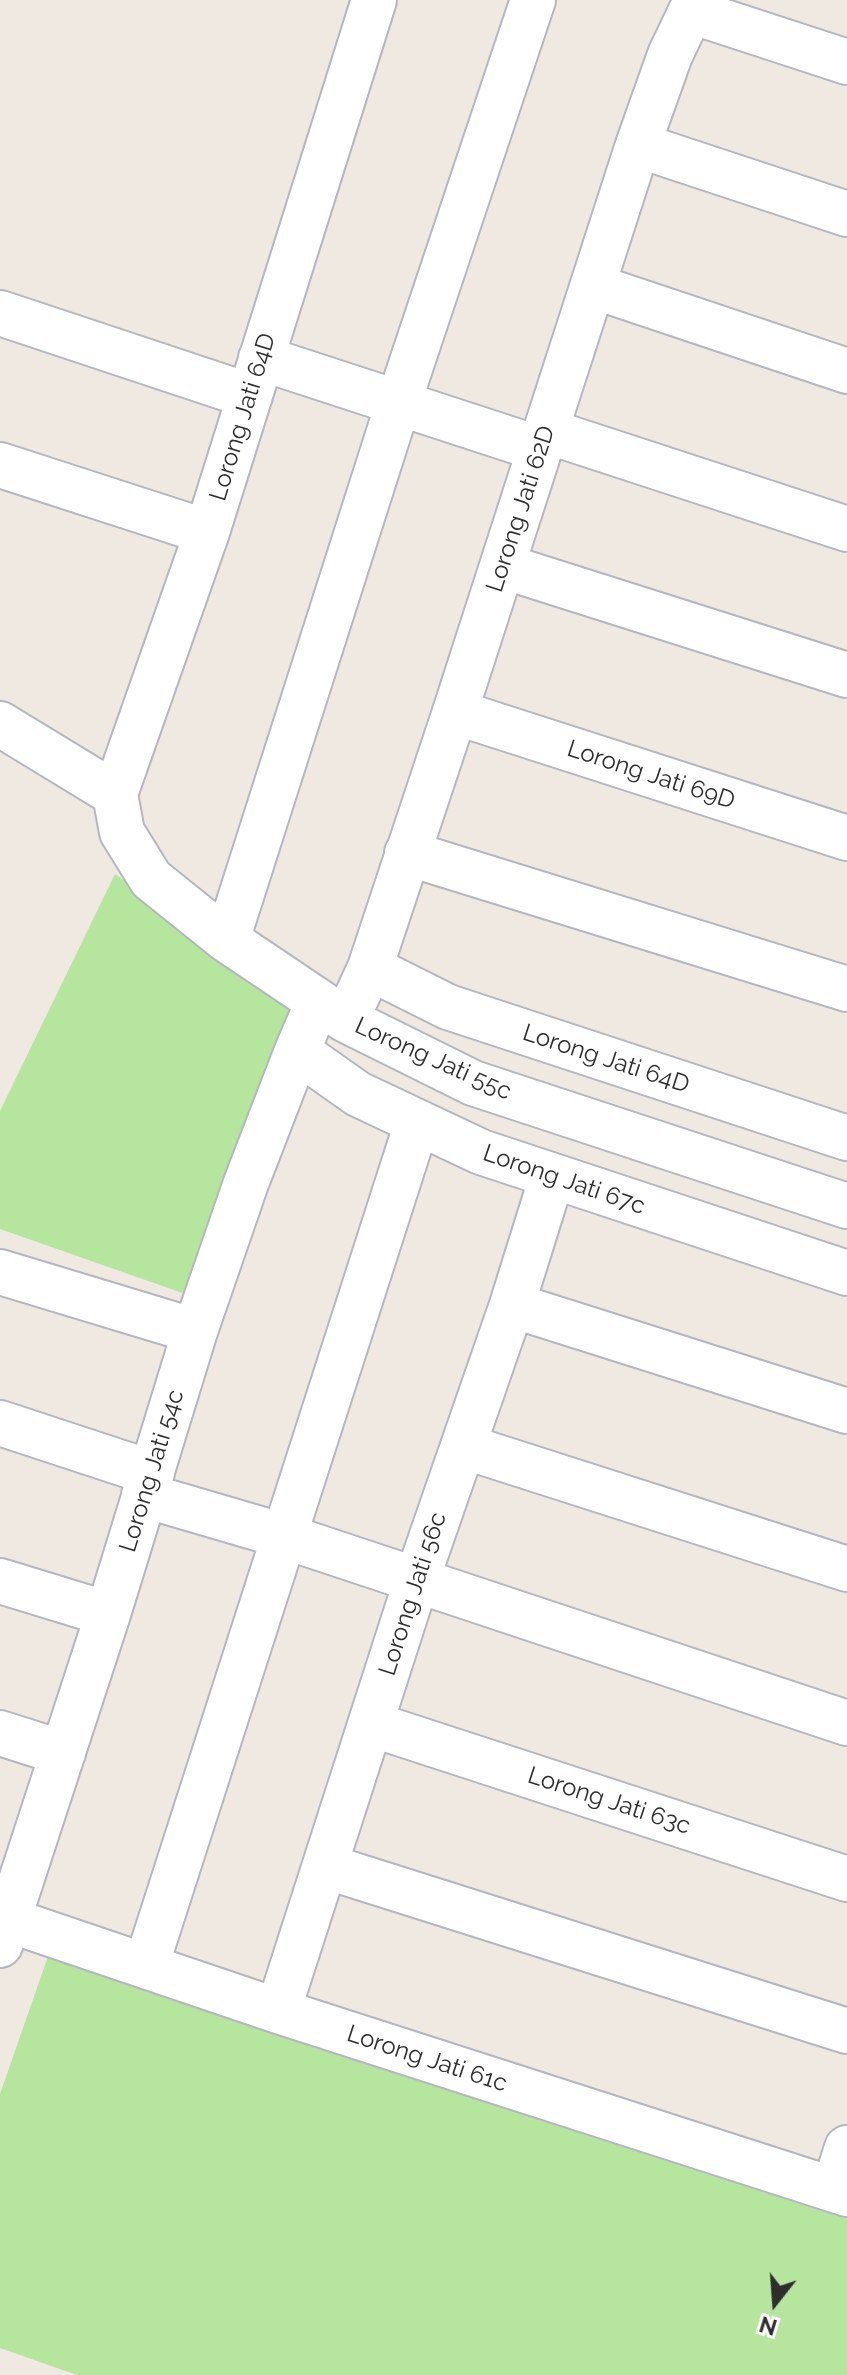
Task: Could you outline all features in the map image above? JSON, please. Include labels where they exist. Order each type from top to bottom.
[{"type":"street","name":"Lorong Jati 64D","points":[[118,813],[374,0]]},
{"type":"street","points":[[227,940],[399,401],[533,0]]},
{"type":"street","points":[[695,6],[847,62]]},
{"type":"street","name":"Lorong Jati 62D","points":[[332,1011],[370,968],[638,145],[670,55],[695,6]]},
{"type":"street","points":[[638,145],[847,214]]},
{"type":"street","points":[[593,286],[847,371]]},
{"type":"street","points":[[0,313],[256,377],[399,401],[847,529]]},
{"type":"street","points":[[0,465],[207,532]]},
{"type":"street","points":[[503,566],[847,675]]},
{"type":"street","name":"Lorong Jati 69D","points":[[455,712],[847,838]]},
{"type":"street","points":[[0,724],[118,813]]},
{"type":"street","name":"Lorong Jati 55c","points":[[118,813],[151,879],[227,940],[332,1011],[473,1083],[847,1206]]},
{"type":"street","points":[[407,853],[847,989]]},
{"type":"street","name":"Lorong Jati 64D","points":[[370,968],[448,1007],[847,1138]]},
{"type":"street","name":"Lorong Jati 54c","points":[[7,1909],[63,1753],[195,1331],[246,1183],[297,1051],[332,1011]]},
{"type":"street","name":"Lorong Jati 67c","points":[[297,1051],[358,1094],[481,1152],[847,1273]]},
{"type":"street","points":[[146,1966],[417,1123]]},
{"type":"street","name":"Lorong Jati 56c","points":[[278,2011],[417,1579],[512,1305],[552,1177]]},
{"type":"street","points":[[0,1272],[195,1331]]},
{"type":"street","points":[[512,1305],[847,1411]]},
{"type":"street","points":[[0,1423],[284,1536],[847,1723]]},
{"type":"street","points":[[463,1446],[847,1569]]},
{"type":"street","points":[[0,1581],[108,1614]]},
{"type":"street","name":"Lorong Jati 63c","points":[[371,1724],[847,1879]]},
{"type":"street","points":[[0,1733],[63,1753]]},
{"type":"street","points":[[325,1866],[847,2031]]},
{"type":"street","name":"Lorong Jati 61c","points":[[7,1909],[146,1966],[278,2011],[840,2191]]},
{"type":"street","points":[[840,2191],[847,2148]]},
{"type":"green space","points":[[115,874],[331,1025],[211,1303],[0,1229],[0,1111]]},
{"type":"green space","points":[[53,1942],[847,2211],[847,2375],[77,2375],[0,2348],[0,2094]]}]
